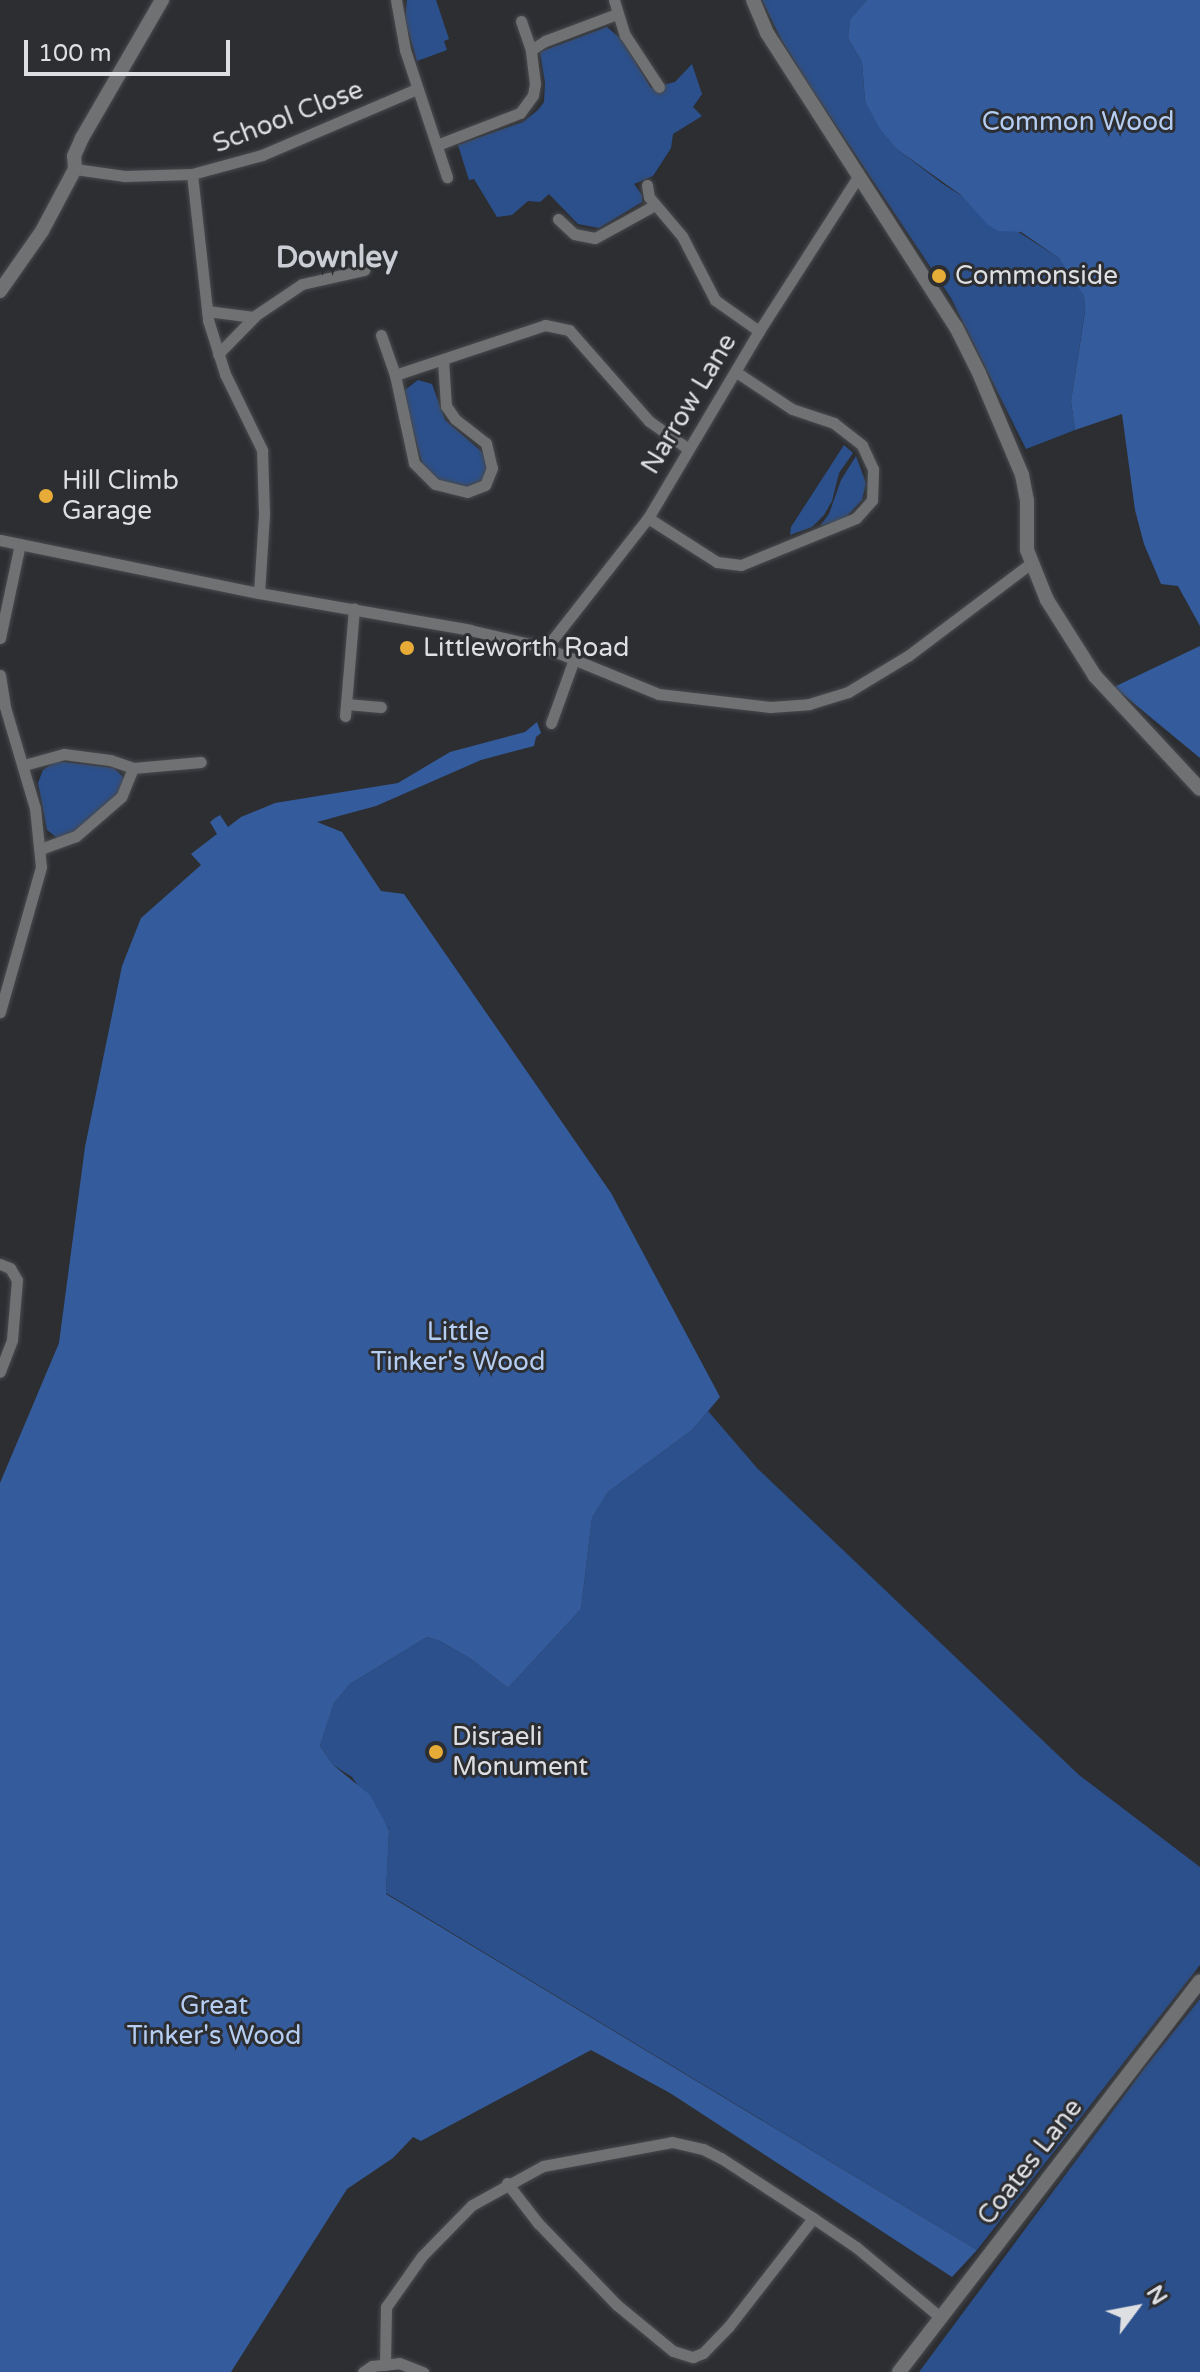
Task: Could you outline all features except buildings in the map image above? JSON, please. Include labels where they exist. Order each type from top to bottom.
[{"type":"street","points":[[0,291],[33,246],[75,169],[74,156],[82,138],[162,0]]},
{"type":"street","points":[[396,0],[417,89],[447,177]]},
{"type":"street","points":[[614,0],[625,35],[659,87]]},
{"type":"street","points":[[753,0],[767,33],[956,327],[979,373],[1022,475],[1031,563],[1047,600],[1095,676],[1200,789]]},
{"type":"street","points":[[531,50],[545,41],[617,14]]},
{"type":"street","points":[[437,145],[520,113],[533,95],[535,84],[531,50],[521,21]]},
{"type":"street","name":"School Close","points":[[75,169],[125,176],[192,174],[262,155],[417,89]]},
{"type":"street","points":[[192,174],[207,311],[218,354],[262,450],[264,514],[259,593]]},
{"type":"street","name":"Narrow Lane","points":[[546,648],[648,518],[687,448],[859,175]]},
{"type":"street","points":[[647,185],[649,197],[682,236],[715,300],[759,331]]},
{"type":"street","points":[[558,219],[574,234],[595,238],[655,205]]},
{"type":"street","points":[[218,354],[254,317],[302,284],[364,270]]},
{"type":"street","points":[[207,311],[254,317]]},
{"type":"street","points":[[395,375],[537,326],[555,324],[581,341],[649,421],[687,448]]},
{"type":"street","points":[[381,335],[395,375],[414,463],[435,484],[467,492],[485,485],[492,468],[492,456],[486,443],[455,419],[446,406],[443,360]]},
{"type":"street","points":[[648,518],[717,562],[741,565],[856,518],[872,500],[873,469],[862,445],[834,423],[792,409],[736,372]]},
{"type":"street","points":[[0,540],[546,648],[659,694],[770,707],[809,704],[848,692],[878,676],[1031,563]]},
{"type":"street","points":[[0,638],[20,544]]},
{"type":"street","points":[[354,608],[345,710],[381,707]]},
{"type":"street","points":[[551,723],[574,659]]},
{"type":"street","points":[[0,675],[5,707],[24,765],[40,849],[39,884],[0,1012]]},
{"type":"street","points":[[24,765],[64,754],[110,760],[133,768],[201,762]]},
{"type":"street","points":[[40,849],[63,843],[87,827],[121,797],[133,768]]},
{"type":"street","points":[[0,1264],[10,1268],[17,1280],[12,1340],[0,1372]]},
{"type":"street","name":"Coates Lane","points":[[899,2372],[1200,1981]]},
{"type":"street","points":[[385,2365],[384,2319],[395,2291],[457,2218],[507,2183],[559,2161],[658,2144],[687,2144],[721,2158],[856,2247],[940,2317]]},
{"type":"street","points":[[507,2183],[538,2223],[617,2305],[673,2351],[693,2357],[703,2353],[729,2326],[813,2218]]},
{"type":"street","points":[[363,2372],[399,2363],[423,2372]]},
{"type":"shaded area","points":[[407,0],[436,0],[449,39],[444,41],[447,50],[417,61],[405,19]]},
{"type":"shaded area","points":[[762,0],[867,0],[850,21],[848,38],[862,62],[865,101],[898,150],[943,184],[1059,258],[1070,270],[1084,296],[1085,311],[1071,401],[1075,430],[1026,449],[951,298],[812,89],[782,41]]},
{"type":"shaded area","points":[[607,27],[621,39],[651,88],[675,82],[692,64],[702,94],[693,107],[702,116],[673,134],[671,148],[653,176],[634,184],[642,195],[642,202],[599,228],[578,224],[549,194],[540,202],[528,201],[512,215],[497,217],[474,179],[469,180],[458,145],[523,122],[544,102],[545,83],[540,52]]},
{"type":"shaded area","points":[[418,380],[432,384],[445,420],[482,452],[488,468],[484,479],[460,490],[425,474],[405,399],[405,390]]},
{"type":"shaded area","points":[[844,445],[853,453],[839,473],[832,501],[824,515],[812,527],[790,535],[791,527]]},
{"type":"shaded area","points":[[856,456],[866,483],[862,500],[844,519],[820,526],[829,514],[841,480]]},
{"type":"shaded area","points":[[56,761],[114,768],[124,778],[122,792],[71,836],[60,840],[47,830],[38,783],[43,770]]},
{"type":"shaded area","points":[[708,1411],[757,1468],[1079,1775],[1200,1867],[1200,1965],[977,2250],[386,1893],[389,1829],[352,1777],[333,1765],[320,1746],[334,1703],[350,1684],[427,1637],[471,1659],[508,1688],[581,1609],[592,1518],[608,1492],[692,1430]]},
{"type":"shaded area","points":[[1200,1999],[1200,2372],[919,2372],[1144,2069]]},
{"type":"green space","name":"Common Wood","points":[[867,0],[1200,0],[1200,626],[1178,586],[1161,584],[1144,544],[1135,510],[1122,414],[1075,430],[1071,401],[1085,312],[1084,296],[1059,258],[1021,232],[998,231],[988,225],[961,195],[898,150],[880,129],[865,101],[862,62],[848,38],[850,20]]},
{"type":"green space","points":[[1200,646],[1200,758],[1114,687]]},
{"type":"green space","name":"Great Tinker's Wood","points":[[537,722],[541,733],[536,737],[534,746],[481,760],[376,806],[317,822],[342,832],[381,891],[404,894],[611,1193],[720,1397],[692,1430],[608,1492],[592,1518],[581,1609],[508,1688],[471,1659],[427,1637],[350,1684],[334,1703],[320,1746],[333,1765],[370,1795],[389,1830],[386,1894],[977,2250],[952,2277],[670,2093],[591,2050],[421,2141],[413,2137],[393,2158],[347,2189],[231,2372],[0,2372],[0,1483],[59,1343],[85,1147],[122,966],[141,918],[201,865],[191,854],[217,834],[210,822],[220,815],[228,827],[241,817],[275,803],[398,783],[450,752],[525,732]]},
{"type":"place","name":"Commonside","points":[[939,276]]},
{"type":"place","name":"Hill Climb Garage","points":[[46,496]]},
{"type":"place","name":"Littleworth Road","points":[[407,648]]},
{"type":"place","name":"Disraeli Monument","points":[[436,1752]]},
{"type":"district","name":"Downley","points":[[337,258]]},
{"type":"park label","name":"Little Tinker's Wood","points":[[458,1347]]}]
